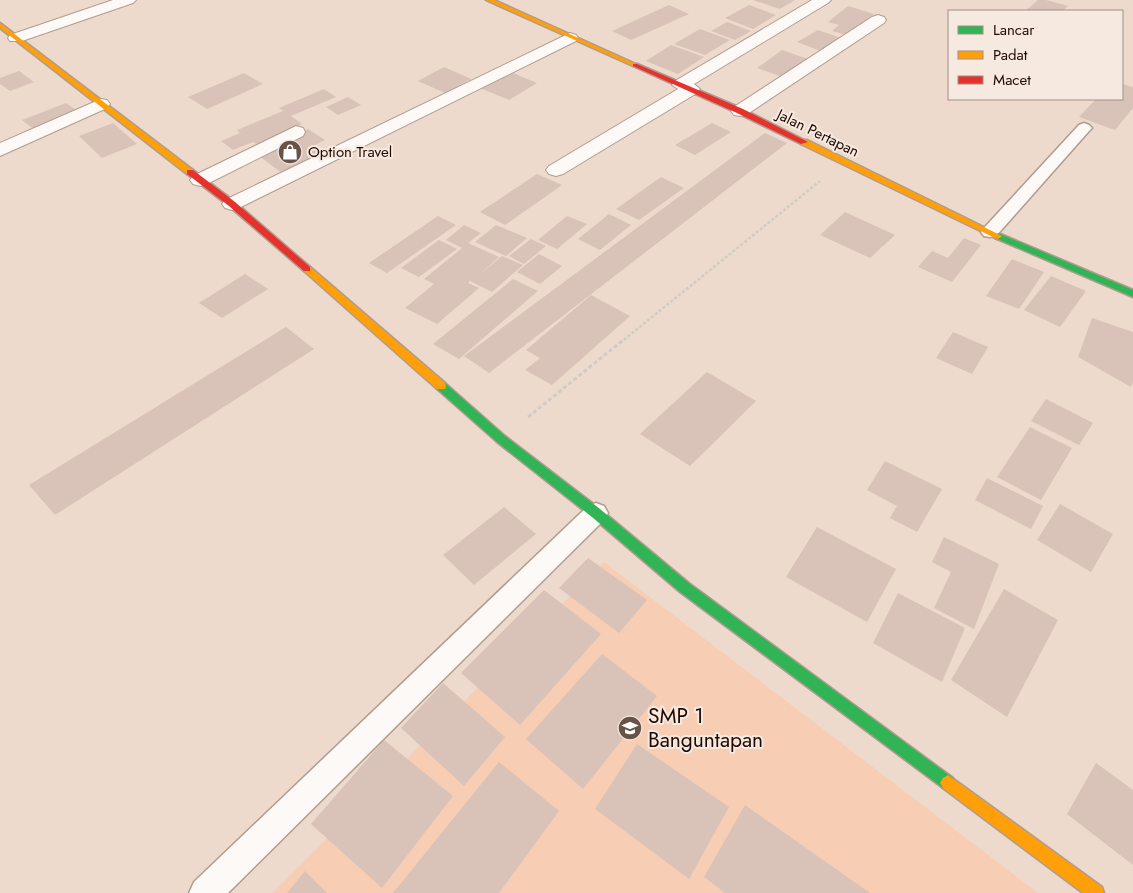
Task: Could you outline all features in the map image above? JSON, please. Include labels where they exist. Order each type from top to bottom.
[{"type":"street","points":[[16,38],[128,0]]},
{"type":"street","name":"Jalan Pertapan","points":[[489,0],[570,38],[740,111],[990,232],[1133,294]]},
{"type":"street","points":[[556,170],[823,0]]},
{"type":"street","points":[[740,111],[878,20]]},
{"type":"street","points":[[0,25],[232,204],[501,439],[596,513],[685,588],[1096,893]]},
{"type":"street","points":[[232,204],[570,38]]},
{"type":"street","points":[[0,150],[101,104]]},
{"type":"street","points":[[200,180],[296,132]]},
{"type":"lane","points":[[990,232],[1084,128]]},
{"type":"lane","points":[[205,893],[596,513]]},
{"type":"path","points":[[501,439],[844,162]]},
{"type":"shaded area","name":"SMP 1 Banguntapan","points":[[604,562],[1038,893],[272,893]]},
{"type":"building","points":[[753,0],[795,0],[780,9]]},
{"type":"building","points":[[1038,0],[1046,0],[1068,6],[1064,10],[1026,10]]},
{"type":"building","points":[[669,5],[689,14],[631,40],[612,31]]},
{"type":"building","points":[[749,5],[776,15],[753,29],[725,18]]},
{"type":"building","points":[[848,6],[874,14],[847,35],[832,31],[839,25],[828,22]]},
{"type":"building","points":[[727,22],[751,31],[735,40],[711,31]]},
{"type":"building","points":[[700,29],[730,40],[705,55],[674,44]]},
{"type":"building","points":[[818,30],[844,39],[823,52],[797,42]]},
{"type":"building","points":[[671,45],[704,57],[678,74],[646,61]]},
{"type":"building","points":[[782,50],[811,60],[785,78],[757,68]]},
{"type":"building","points":[[444,67],[471,79],[445,93],[418,81]]},
{"type":"building","points":[[19,71],[34,82],[10,91],[0,84],[0,78]]},
{"type":"building","points":[[508,71],[537,83],[509,100],[480,88]]},
{"type":"building","points":[[244,73],[263,84],[207,109],[188,97]]},
{"type":"building","points":[[1123,84],[1133,87],[1133,108],[1115,130],[1079,117],[1095,100],[1123,100]]},
{"type":"building","points":[[324,89],[336,97],[291,116],[302,124],[256,144],[253,142],[233,150],[221,141],[240,133],[237,130],[283,111],[279,108]]},
{"type":"building","points":[[348,97],[361,105],[338,115],[326,107]]},
{"type":"building","points":[[66,103],[79,112],[35,130],[22,120]]},
{"type":"building","points":[[113,123],[137,144],[102,158],[79,136]]},
{"type":"building","points":[[712,123],[731,132],[695,155],[675,145]]},
{"type":"building","points":[[308,129],[325,140],[313,146],[324,153],[282,173],[255,153]]},
{"type":"building","points":[[765,133],[787,143],[489,373],[464,356]]},
{"type":"building","points":[[537,174],[562,185],[505,225],[480,212]]},
{"type":"building","points":[[661,177],[684,188],[639,220],[616,209]]},
{"type":"building","points":[[845,212],[895,235],[870,258],[820,235]]},
{"type":"building","points":[[609,214],[631,225],[600,250],[578,239]]},
{"type":"building","points":[[438,216],[456,225],[387,273],[369,263]]},
{"type":"building","points":[[567,216],[587,224],[557,249],[538,240]]},
{"type":"building","points":[[464,225],[481,233],[468,243],[499,257],[479,275],[502,256],[523,265],[492,292],[470,281],[468,283],[479,288],[437,324],[405,308],[434,284],[424,279],[462,248],[446,240]]},
{"type":"building","points":[[496,225],[527,238],[506,256],[475,242]]},
{"type":"building","points":[[964,238],[981,245],[952,282],[918,267],[932,251],[948,258]]},
{"type":"building","points":[[531,239],[546,246],[524,264],[509,256]]},
{"type":"building","points":[[439,240],[457,249],[419,277],[401,268]]},
{"type":"building","points":[[539,254],[562,266],[540,284],[517,272]]},
{"type":"building","points":[[1012,259],[1044,272],[1019,309],[986,296]]},
{"type":"building","points":[[245,274],[268,289],[222,318],[199,303]]},
{"type":"building","points":[[1051,276],[1086,291],[1060,327],[1024,310]]},
{"type":"building","points":[[513,279],[538,291],[459,359],[433,344]]},
{"type":"building","points":[[591,295],[630,316],[552,385],[525,370],[540,358],[526,350]]},
{"type":"building","points":[[1092,318],[1133,332],[1133,382],[1131,387],[1078,357]]},
{"type":"building","points":[[286,327],[314,349],[55,515],[29,485]]},
{"type":"building","points":[[953,332],[988,347],[972,374],[936,358]]},
{"type":"building","points":[[707,372],[756,401],[690,466],[640,434]]},
{"type":"building","points":[[1046,399],[1093,423],[1079,445],[1031,421]]},
{"type":"building","points":[[1030,427],[1072,448],[1041,500],[997,477]]},
{"type":"building","points":[[885,461],[942,489],[917,532],[890,518],[897,506],[867,490]]},
{"type":"building","points":[[987,478],[1043,506],[1031,529],[975,500]]},
{"type":"building","points":[[1060,504],[1113,534],[1091,572],[1037,540]]},
{"type":"building","points":[[504,507],[536,534],[474,585],[443,555]]},
{"type":"building","points":[[817,527],[896,569],[867,622],[786,577]]},
{"type":"building","points":[[944,537],[999,564],[974,629],[934,608],[951,572],[932,562]]},
{"type":"building","points":[[588,558],[647,600],[619,633],[559,588]]},
{"type":"building","points":[[1004,589],[1058,620],[1007,717],[951,680]]},
{"type":"building","points":[[544,590],[601,634],[520,725],[461,673]]},
{"type":"building","points":[[898,593],[965,628],[942,682],[873,643]]},
{"type":"building","points":[[602,654],[657,696],[583,789],[526,739]]},
{"type":"building","points":[[443,683],[505,737],[464,786],[401,728]]},
{"type":"building","points":[[384,740],[453,796],[382,888],[311,824]]},
{"type":"building","points":[[637,744],[729,807],[689,879],[595,809]]},
{"type":"building","points":[[499,762],[559,811],[499,893],[393,893]]},
{"type":"building","points":[[1096,763],[1133,790],[1133,865],[1067,814]]},
{"type":"building","points":[[745,805],[870,893],[725,893],[704,877]]},
{"type":"building","points":[[305,871],[327,893],[287,893]]},
{"type":"traffic: fast","points":[[998,236],[1133,294]]},
{"type":"traffic: fast","points":[[441,386],[501,439],[596,513],[685,588],[948,783]]},
{"type":"traffic: slow","points":[[489,0],[635,65]]},
{"type":"traffic: slow","points":[[0,25],[190,172]]},
{"type":"traffic: slow","points":[[804,142],[998,236]]},
{"type":"traffic: slow","points":[[307,269],[441,386]]},
{"type":"traffic: slow","points":[[948,783],[1096,893]]},
{"type":"traffic: jam","points":[[635,65],[740,111],[804,142]]},
{"type":"traffic: jam","points":[[190,172],[232,204],[307,269]]},
{"type":"place","name":"Option Travel","points":[[290,152]]},
{"type":"place","name":"SMP 1 Banguntapan","points":[[630,728]]}]
